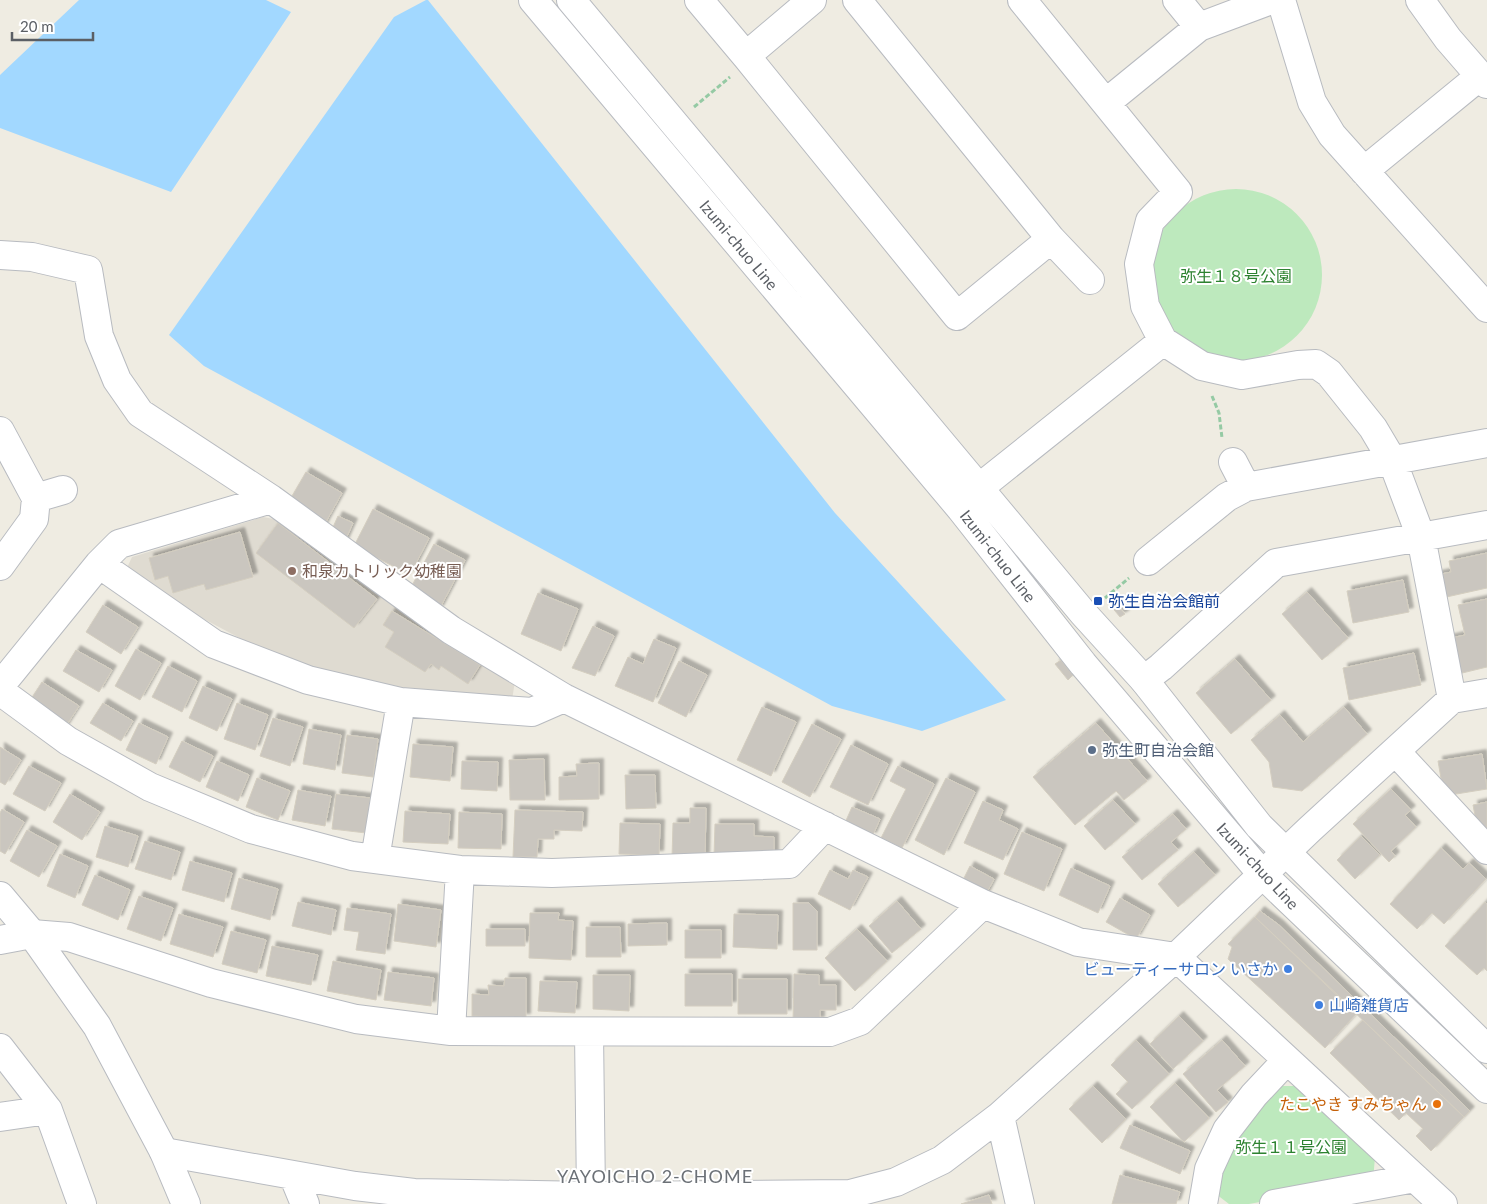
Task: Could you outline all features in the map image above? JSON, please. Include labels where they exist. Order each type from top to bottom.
[{"type":"street","name":"Izumi-chuo Line","points":[[533,0],[961,509],[1083,664],[1262,874],[1487,1089]]},
{"type":"street","name":"Izumi-chuo Line","points":[[571,0],[1077,605],[1144,680],[1260,826],[1487,1049]]},
{"type":"street","points":[[699,0],[957,316],[1051,239]]},
{"type":"street","points":[[748,58],[812,0]]},
{"type":"street","points":[[857,0],[1051,239],[1090,280]]},
{"type":"street","points":[[1022,0],[1178,192],[1150,221],[1140,264],[1145,306],[1163,341],[1202,366],[1242,375],[1298,365],[1316,364],[1330,373],[1373,428],[1392,460],[1421,537],[1452,699]]},
{"type":"street","points":[[1177,0],[1198,27]]},
{"type":"street","points":[[1106,102],[1198,27],[1271,0]]},
{"type":"street","points":[[1281,0],[1312,102],[1332,135],[1487,308]]},
{"type":"street","points":[[1364,172],[1483,80],[1448,39],[1420,0]]},
{"type":"street","points":[[0,255],[32,257],[88,270],[98,336],[117,380],[140,413],[271,499],[451,630],[564,698],[983,904],[1078,942],[1176,957],[1443,1204]]},
{"type":"street","points":[[979,488],[1163,341]]},
{"type":"street","points":[[0,431],[36,498],[34,519],[0,566]]},
{"type":"street","points":[[1148,561],[1227,497],[1246,487],[1487,442]]},
{"type":"street","points":[[1233,462],[1246,487]]},
{"type":"street","points":[[36,498],[63,490]]},
{"type":"street","points":[[0,686],[99,564],[119,544],[271,499]]},
{"type":"street","points":[[1144,680],[1161,667],[1276,563],[1487,525]]},
{"type":"street","points":[[99,564],[214,644],[308,680],[401,702],[532,712],[564,698]]},
{"type":"street","points":[[0,691],[68,741],[150,787],[251,829],[352,856],[460,870],[552,873],[789,864],[824,826]]},
{"type":"street","points":[[164,1152],[355,1186],[414,1193],[851,1199],[896,1182],[942,1160],[1000,1116],[1176,957],[1286,851],[1452,699],[1487,693]]},
{"type":"street","points":[[375,859],[401,702]]},
{"type":"street","points":[[1396,752],[1487,850]]},
{"type":"street","points":[[451,1031],[460,870]]},
{"type":"street","points":[[0,896],[32,934],[97,1026],[164,1152],[186,1204]]},
{"type":"street","points":[[0,940],[32,934],[69,937],[211,983],[356,1019],[451,1031],[830,1032],[860,1021],[983,904]]},
{"type":"street","points":[[588,1032],[591,1196]]},
{"type":"street","points":[[0,1048],[48,1110],[82,1204]]},
{"type":"street","points":[[1203,1204],[1209,1169],[1227,1130],[1254,1095],[1287,1060]]},
{"type":"street","points":[[0,1118],[48,1110]]},
{"type":"street","points":[[1000,1116],[1020,1204]]},
{"type":"street","points":[[293,1175],[304,1204]]},
{"type":"street","points":[[1274,1204],[1415,1178]]},
{"type":"path","points":[[693,108],[748,58]]},
{"type":"path","points":[[1211,388],[1211,394],[1220,413],[1222,436],[1228,459],[1233,462]]},
{"type":"path","points":[[1103,600],[1122,584]]},
{"type":"shaded area","points":[[263,517],[284,521],[515,681],[512,700],[403,692],[316,669],[249,643],[187,610],[126,570],[132,557]]},
{"type":"green space","name":"弥生１８号公園","points":[[1228,189],[1244,189],[1269,195],[1277,199],[1291,208],[1303,220],[1316,242],[1322,275],[1316,308],[1303,330],[1291,342],[1269,355],[1244,361],[1228,361],[1203,355],[1195,351],[1181,342],[1169,330],[1156,308],[1150,283],[1150,267],[1156,242],[1160,234],[1169,220],[1181,208],[1203,195]]},
{"type":"green space","name":"弥生１１号公園","points":[[1277,1086],[1295,1086],[1375,1157],[1373,1181],[1249,1204],[1229,1204],[1216,1194],[1225,1166],[1234,1147],[1251,1120]]},
{"type":"water","points":[[79,0],[266,0],[291,12],[171,192],[0,128],[0,75]]},
{"type":"water","points":[[428,0],[835,513],[1006,700],[922,731],[832,706],[204,366],[169,335],[394,17]]},
{"type":"building","points":[[306,472],[342,493],[322,529],[285,508]]},
{"type":"building","points":[[373,509],[429,538],[410,575],[354,546]]},
{"type":"building","points":[[338,516],[353,523],[344,543],[329,536]]},
{"type":"building","points":[[278,523],[377,599],[354,628],[256,553]]},
{"type":"building","points":[[240,532],[253,577],[206,590],[204,584],[173,593],[168,576],[155,580],[149,558]]},
{"type":"building","points":[[434,544],[465,560],[439,610],[408,593]]},
{"type":"building","points":[[1487,553],[1487,588],[1442,598],[1437,575],[1451,572],[1449,561]]},
{"type":"building","points":[[1403,580],[1409,612],[1353,623],[1347,591]]},
{"type":"building","points":[[1307,592],[1348,638],[1322,660],[1282,614]]},
{"type":"building","points":[[538,593],[578,609],[561,651],[521,634]]},
{"type":"building","points":[[1487,599],[1487,667],[1454,675],[1447,639],[1465,635],[1458,605]]},
{"type":"building","points":[[1114,601],[1125,614],[1120,617],[1110,605]]},
{"type":"building","points":[[103,605],[138,627],[121,654],[86,632]]},
{"type":"building","points":[[392,611],[480,665],[468,684],[441,666],[439,670],[431,664],[425,672],[385,647],[394,632],[383,625]]},
{"type":"building","points":[[593,626],[614,636],[595,676],[572,668]]},
{"type":"building","points":[[654,639],[676,648],[653,702],[615,686],[628,657],[643,664]]},
{"type":"building","points":[[136,649],[161,663],[140,700],[115,686]]},
{"type":"building","points":[[76,650],[112,670],[99,692],[63,671]]},
{"type":"building","points":[[1414,653],[1421,685],[1349,700],[1343,668]]},
{"type":"building","points":[[1235,659],[1271,700],[1231,734],[1196,693]]},
{"type":"building","points":[[1061,660],[1073,675],[1068,680],[1055,664]]},
{"type":"building","points":[[679,661],[707,675],[686,717],[658,703]]},
{"type":"building","points":[[168,666],[197,681],[182,712],[152,697]]},
{"type":"building","points":[[42,682],[79,706],[64,729],[27,705]]},
{"type":"building","points":[[203,686],[232,699],[217,731],[189,718]]},
{"type":"building","points":[[103,703],[133,721],[121,741],[90,723]]},
{"type":"building","points":[[237,703],[268,715],[255,750],[224,739]]},
{"type":"building","points":[[762,707],[796,722],[771,776],[737,760]]},
{"type":"building","points":[[1344,707],[1367,734],[1302,791],[1273,787],[1269,762],[1251,740],[1280,715],[1303,742]]},
{"type":"building","points":[[273,718],[303,727],[290,766],[260,756]]},
{"type":"building","points":[[139,723],[168,737],[156,764],[126,750]]},
{"type":"building","name":"弥生町自治会館","points":[[1096,723],[1147,781],[1124,800],[1116,791],[1075,825],[1033,777]]},
{"type":"building","points":[[812,724],[841,739],[810,797],[782,782]]},
{"type":"building","points":[[309,729],[341,735],[335,770],[303,764]]},
{"type":"building","points":[[347,735],[378,739],[373,777],[342,773]]},
{"type":"building","points":[[182,741],[213,756],[200,782],[169,767]]},
{"type":"building","points":[[413,744],[453,747],[450,781],[410,777]]},
{"type":"building","points":[[851,745],[888,764],[868,805],[830,787]]},
{"type":"building","points":[[0,747],[21,760],[5,785],[0,782]]},
{"type":"building","points":[[1482,754],[1487,789],[1444,796],[1438,761]]},
{"type":"building","points":[[544,759],[545,800],[510,800],[509,760]]},
{"type":"building","points":[[217,761],[249,775],[238,801],[206,787]]},
{"type":"building","points":[[462,761],[498,762],[497,791],[461,789]]},
{"type":"building","points":[[599,763],[599,799],[559,800],[559,777],[577,776],[576,764]]},
{"type":"building","points":[[29,766],[61,783],[45,811],[13,794]]},
{"type":"building","points":[[898,766],[934,784],[902,848],[881,838],[906,789],[890,781]]},
{"type":"building","points":[[625,775],[655,775],[656,808],[626,809]]},
{"type":"building","points":[[257,778],[290,791],[278,820],[246,807]]},
{"type":"building","points":[[946,778],[975,792],[944,855],[915,840]]},
{"type":"building","points":[[1391,789],[1411,810],[1405,815],[1416,827],[1391,851],[1395,856],[1389,862],[1353,824]]},
{"type":"building","points":[[298,790],[331,796],[325,826],[292,820]]},
{"type":"building","points":[[70,794],[100,812],[82,840],[53,822]]},
{"type":"building","points":[[336,794],[370,798],[366,833],[332,829]]},
{"type":"building","points":[[1113,800],[1135,824],[1105,850],[1084,826]]},
{"type":"building","points":[[983,801],[1003,810],[999,820],[1018,829],[1003,860],[964,843]]},
{"type":"building","points":[[1487,802],[1487,830],[1478,832],[1473,805]]},
{"type":"building","points":[[852,807],[880,819],[872,837],[844,825]]},
{"type":"building","points":[[690,808],[706,808],[705,858],[672,857],[673,823],[690,823]]},
{"type":"building","points":[[2,809],[24,822],[5,854],[0,851],[0,813]]},
{"type":"building","points":[[515,810],[583,812],[582,831],[554,830],[554,839],[538,839],[537,857],[513,857]]},
{"type":"building","points":[[405,811],[450,814],[448,844],[403,842]]},
{"type":"building","points":[[459,812],[502,814],[501,849],[458,848]]},
{"type":"building","points":[[1173,814],[1186,829],[1171,842],[1178,850],[1142,880],[1122,857]]},
{"type":"building","points":[[620,823],[660,824],[659,855],[619,854]]},
{"type":"building","points":[[715,824],[754,824],[754,836],[774,837],[774,857],[714,855]]},
{"type":"building","points":[[105,826],[138,836],[128,867],[96,857]]},
{"type":"building","points":[[27,830],[57,846],[39,877],[10,861]]},
{"type":"building","points":[[1022,832],[1062,849],[1044,891],[1004,874]]},
{"type":"building","points":[[1361,836],[1380,855],[1355,879],[1337,860]]},
{"type":"building","points":[[145,841],[180,852],[171,880],[135,869]]},
{"type":"building","points":[[1441,848],[1463,869],[1469,863],[1486,879],[1444,924],[1432,913],[1417,929],[1390,904]]},
{"type":"building","points":[[1194,852],[1215,875],[1178,907],[1158,884]]},
{"type":"building","points":[[60,854],[88,866],[75,898],[47,886]]},
{"type":"building","points":[[190,861],[232,873],[224,902],[182,890]]},
{"type":"building","points":[[970,866],[994,879],[985,896],[961,884]]},
{"type":"building","points":[[1071,868],[1110,886],[1098,913],[1059,895]]},
{"type":"building","points":[[830,870],[848,879],[853,870],[868,877],[850,910],[818,894]]},
{"type":"building","points":[[95,875],[130,890],[118,920],[82,905]]},
{"type":"building","points":[[239,878],[278,889],[270,920],[231,909]]},
{"type":"building","points":[[139,896],[173,908],[161,941],[127,929]]},
{"type":"building","points":[[1120,898],[1150,915],[1136,939],[1106,922]]},
{"type":"building","points":[[897,901],[921,929],[892,953],[869,926]]},
{"type":"building","points":[[298,902],[336,910],[331,935],[292,926]]},
{"type":"building","points":[[1485,902],[1487,904],[1487,971],[1484,968],[1477,975],[1445,946]]},
{"type":"building","points":[[793,903],[809,903],[817,911],[817,950],[793,950]]},
{"type":"building","points":[[398,904],[441,910],[436,947],[394,941]]},
{"type":"building","points":[[347,908],[391,914],[385,954],[356,950],[359,932],[344,930]]},
{"type":"building","points":[[1260,911],[1279,925],[1470,1111],[1464,1117],[1255,917]]},
{"type":"building","points":[[530,913],[559,913],[558,920],[573,921],[571,960],[529,958]]},
{"type":"building","points":[[179,914],[223,927],[213,957],[170,944]]},
{"type":"building","points":[[734,914],[778,915],[777,949],[733,947]]},
{"type":"building","points":[[1255,917],[1357,1013],[1325,1048],[1228,959],[1232,947],[1228,944]]},
{"type":"building","points":[[667,923],[667,945],[628,946],[628,924]]},
{"type":"building","points":[[586,927],[620,927],[621,957],[586,957]]},
{"type":"building","points":[[486,929],[525,929],[525,946],[486,946]]},
{"type":"building","points":[[857,929],[887,961],[855,991],[825,958]]},
{"type":"building","points":[[685,930],[721,930],[721,958],[685,958]]},
{"type":"building","points":[[231,931],[266,940],[257,973],[222,964]]},
{"type":"building","points":[[272,946],[318,955],[311,985],[266,976]]},
{"type":"building","points":[[333,961],[381,970],[376,1000],[327,991]]},
{"type":"building","points":[[388,972],[434,978],[431,1006],[384,1000]]},
{"type":"building","points":[[685,974],[732,974],[732,1006],[685,1006]]},
{"type":"building","points":[[794,974],[819,975],[819,985],[836,985],[836,1010],[820,1010],[820,1021],[793,1021]]},
{"type":"building","points":[[593,975],[630,975],[629,1011],[593,1009]]},
{"type":"building","points":[[505,978],[526,978],[526,1018],[472,1016],[472,994],[489,995],[488,985],[504,986]]},
{"type":"building","points":[[738,979],[787,979],[787,1014],[738,1014]]},
{"type":"building","points":[[540,981],[577,982],[575,1013],[538,1011]]},
{"type":"building","points":[[1179,1016],[1203,1041],[1173,1069],[1150,1044]]},
{"type":"building","points":[[1363,1020],[1464,1117],[1431,1151],[1416,1136],[1423,1129],[1406,1113],[1399,1120],[1330,1053]]},
{"type":"building","points":[[1136,1040],[1169,1074],[1132,1109],[1116,1094],[1128,1082],[1111,1065]]},
{"type":"building","points":[[1222,1040],[1245,1066],[1217,1090],[1228,1102],[1216,1112],[1183,1074]]},
{"type":"building","points":[[1175,1083],[1209,1118],[1184,1142],[1150,1107]]},
{"type":"building","points":[[1093,1086],[1126,1119],[1102,1143],[1069,1109]]},
{"type":"building","points":[[1130,1125],[1190,1151],[1180,1174],[1120,1148]]},
{"type":"building","points":[[1120,1175],[1180,1192],[1176,1204],[1112,1204]]},
{"type":"building","points":[[989,1195],[992,1204],[961,1204]]},
{"type":"place","name":"和泉カトリック幼稚園","points":[[292,571]]},
{"type":"place","name":"弥生自治会館前","points":[[1098,601]]},
{"type":"place","name":"弥生町自治会館","points":[[1092,750]]},
{"type":"place","name":"ビューティーサロン いさか","points":[[1288,969]]},
{"type":"place","name":"山崎雑貨店","points":[[1319,1005]]},
{"type":"place","name":"たこやき すみちゃん","points":[[1437,1104]]},
{"type":"district","name":"YAYOICHO 2-CHOME","points":[[655,1177]]}]
